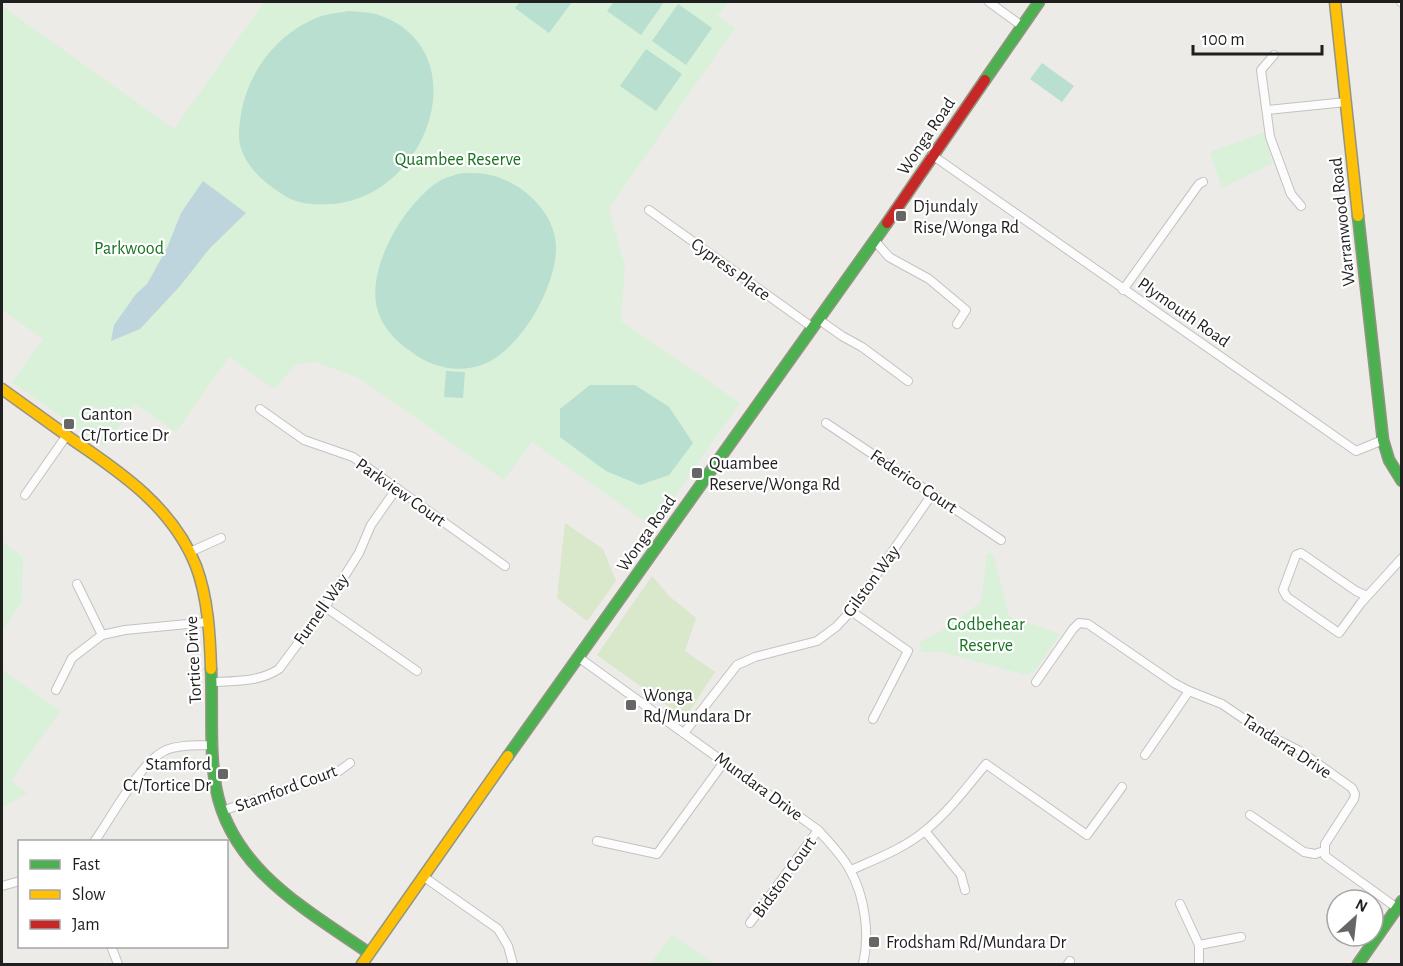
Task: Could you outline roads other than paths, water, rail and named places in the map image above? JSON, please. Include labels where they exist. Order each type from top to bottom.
[{"type":"main road","name":"Wonga Road","points":[[362,964],[875,241],[1039,2]]},
{"type":"main road","name":"Warranwood Road","points":[[1335,2],[1383,440]]},
{"type":"main road","name":"Tortice Drive","points":[[2,389],[135,482],[163,510],[190,552],[205,592],[212,682],[216,790],[232,837],[248,861],[264,877],[369,953]]},
{"type":"main road","points":[[1383,440],[1389,460],[1401,481]]},
{"type":"main road","points":[[1358,964],[1399,905]]},
{"type":"street","points":[[988,2],[1022,26]]},
{"type":"street","points":[[1274,55],[1262,70],[1270,137],[1291,194],[1301,206]]},
{"type":"street","points":[[1268,110],[1346,102]]},
{"type":"street","name":"Plymouth Road","points":[[932,155],[1356,452],[1383,440]]},
{"type":"street","points":[[1123,290],[1199,184],[1203,182]]},
{"type":"street","name":"Cypress Place","points":[[649,210],[815,323],[862,347],[908,381]]},
{"type":"street","points":[[875,241],[889,257],[930,279],[966,309],[957,324]]},
{"type":"street","name":"Parkview Court","points":[[260,409],[304,440],[353,457],[506,566]]},
{"type":"street","name":"Federico Court","points":[[826,423],[1001,540]]},
{"type":"street","points":[[25,495],[68,435]]},
{"type":"street","name":"Furnell Way","points":[[212,682],[258,679],[279,669],[325,607],[359,553],[371,525],[397,488]]},
{"type":"street","name":"Gilston Way","points":[[684,733],[737,664],[817,641],[836,627],[851,611],[933,493]]},
{"type":"street","points":[[190,552],[221,538]]},
{"type":"street","points":[[1367,596],[1356,591],[1301,553],[1296,555],[1283,591],[1287,597],[1339,633],[1367,596],[1401,558]]},
{"type":"street","points":[[77,584],[102,634]]},
{"type":"street","points":[[325,607],[417,671]]},
{"type":"street","points":[[851,611],[908,651],[873,719]]},
{"type":"street","points":[[56,690],[72,658],[102,634],[208,622]]},
{"type":"street","name":"Tandarra Drive","points":[[1036,681],[1066,637],[1079,623],[1088,624],[1189,692],[1222,704],[1266,734],[1300,751],[1352,788],[1355,794],[1354,799],[1325,844],[1324,851]]},
{"type":"street","name":"Mundara Drive","points":[[578,657],[818,830],[851,870],[860,895],[866,926],[864,964]]},
{"type":"street","points":[[1145,755],[1189,692]]},
{"type":"street","points":[[95,840],[154,758],[166,750],[178,747],[213,745]]},
{"type":"street","points":[[597,841],[657,854],[724,762]]},
{"type":"street","name":"Stamford Court","points":[[222,811],[339,771],[350,763]]},
{"type":"street","points":[[851,870],[890,852],[925,831],[957,800],[986,764],[1087,835],[1122,787]]},
{"type":"street","points":[[1250,815],[1304,852],[1315,854],[1324,851],[1328,859],[1399,905]]},
{"type":"street","name":"Bidston Court","points":[[750,923],[818,830]]},
{"type":"street","points":[[925,831],[961,875],[965,890]]},
{"type":"street","points":[[424,877],[498,929],[508,946],[513,964]]},
{"type":"street","points":[[2,886],[18,882]]},
{"type":"street","points":[[1180,904],[1199,945],[1199,964]]},
{"type":"street","points":[[1199,945],[1241,937]]},
{"type":"street","points":[[112,948],[118,964]]},
{"type":"water","points":[[203,181],[246,213],[210,248],[180,286],[140,329],[111,341],[114,325],[136,294],[147,284],[167,248],[181,213]]},
{"type":"place","name":"Djundaly Rise/Wonga Rd","points":[[901,216]]},
{"type":"place","name":"Ganton Ct/Tortice Dr","points":[[69,424]]},
{"type":"place","name":"Quambee Reserve/Wonga Rd","points":[[697,473]]},
{"type":"place","name":"Wonga Rd/Mundara Dr","points":[[631,705]]},
{"type":"place","name":"Stamford Ct/Tortice Dr","points":[[223,774]]},
{"type":"place","name":"Frodsham Rd/Mundara Dr","points":[[874,942]]},
{"type":"park label","name":"Quambee Reserve","points":[[458,159]]},
{"type":"park label","name":"Parkwood","points":[[129,248]]},
{"type":"park label","name":"Godbehear Reserve","points":[[986,634]]}]
